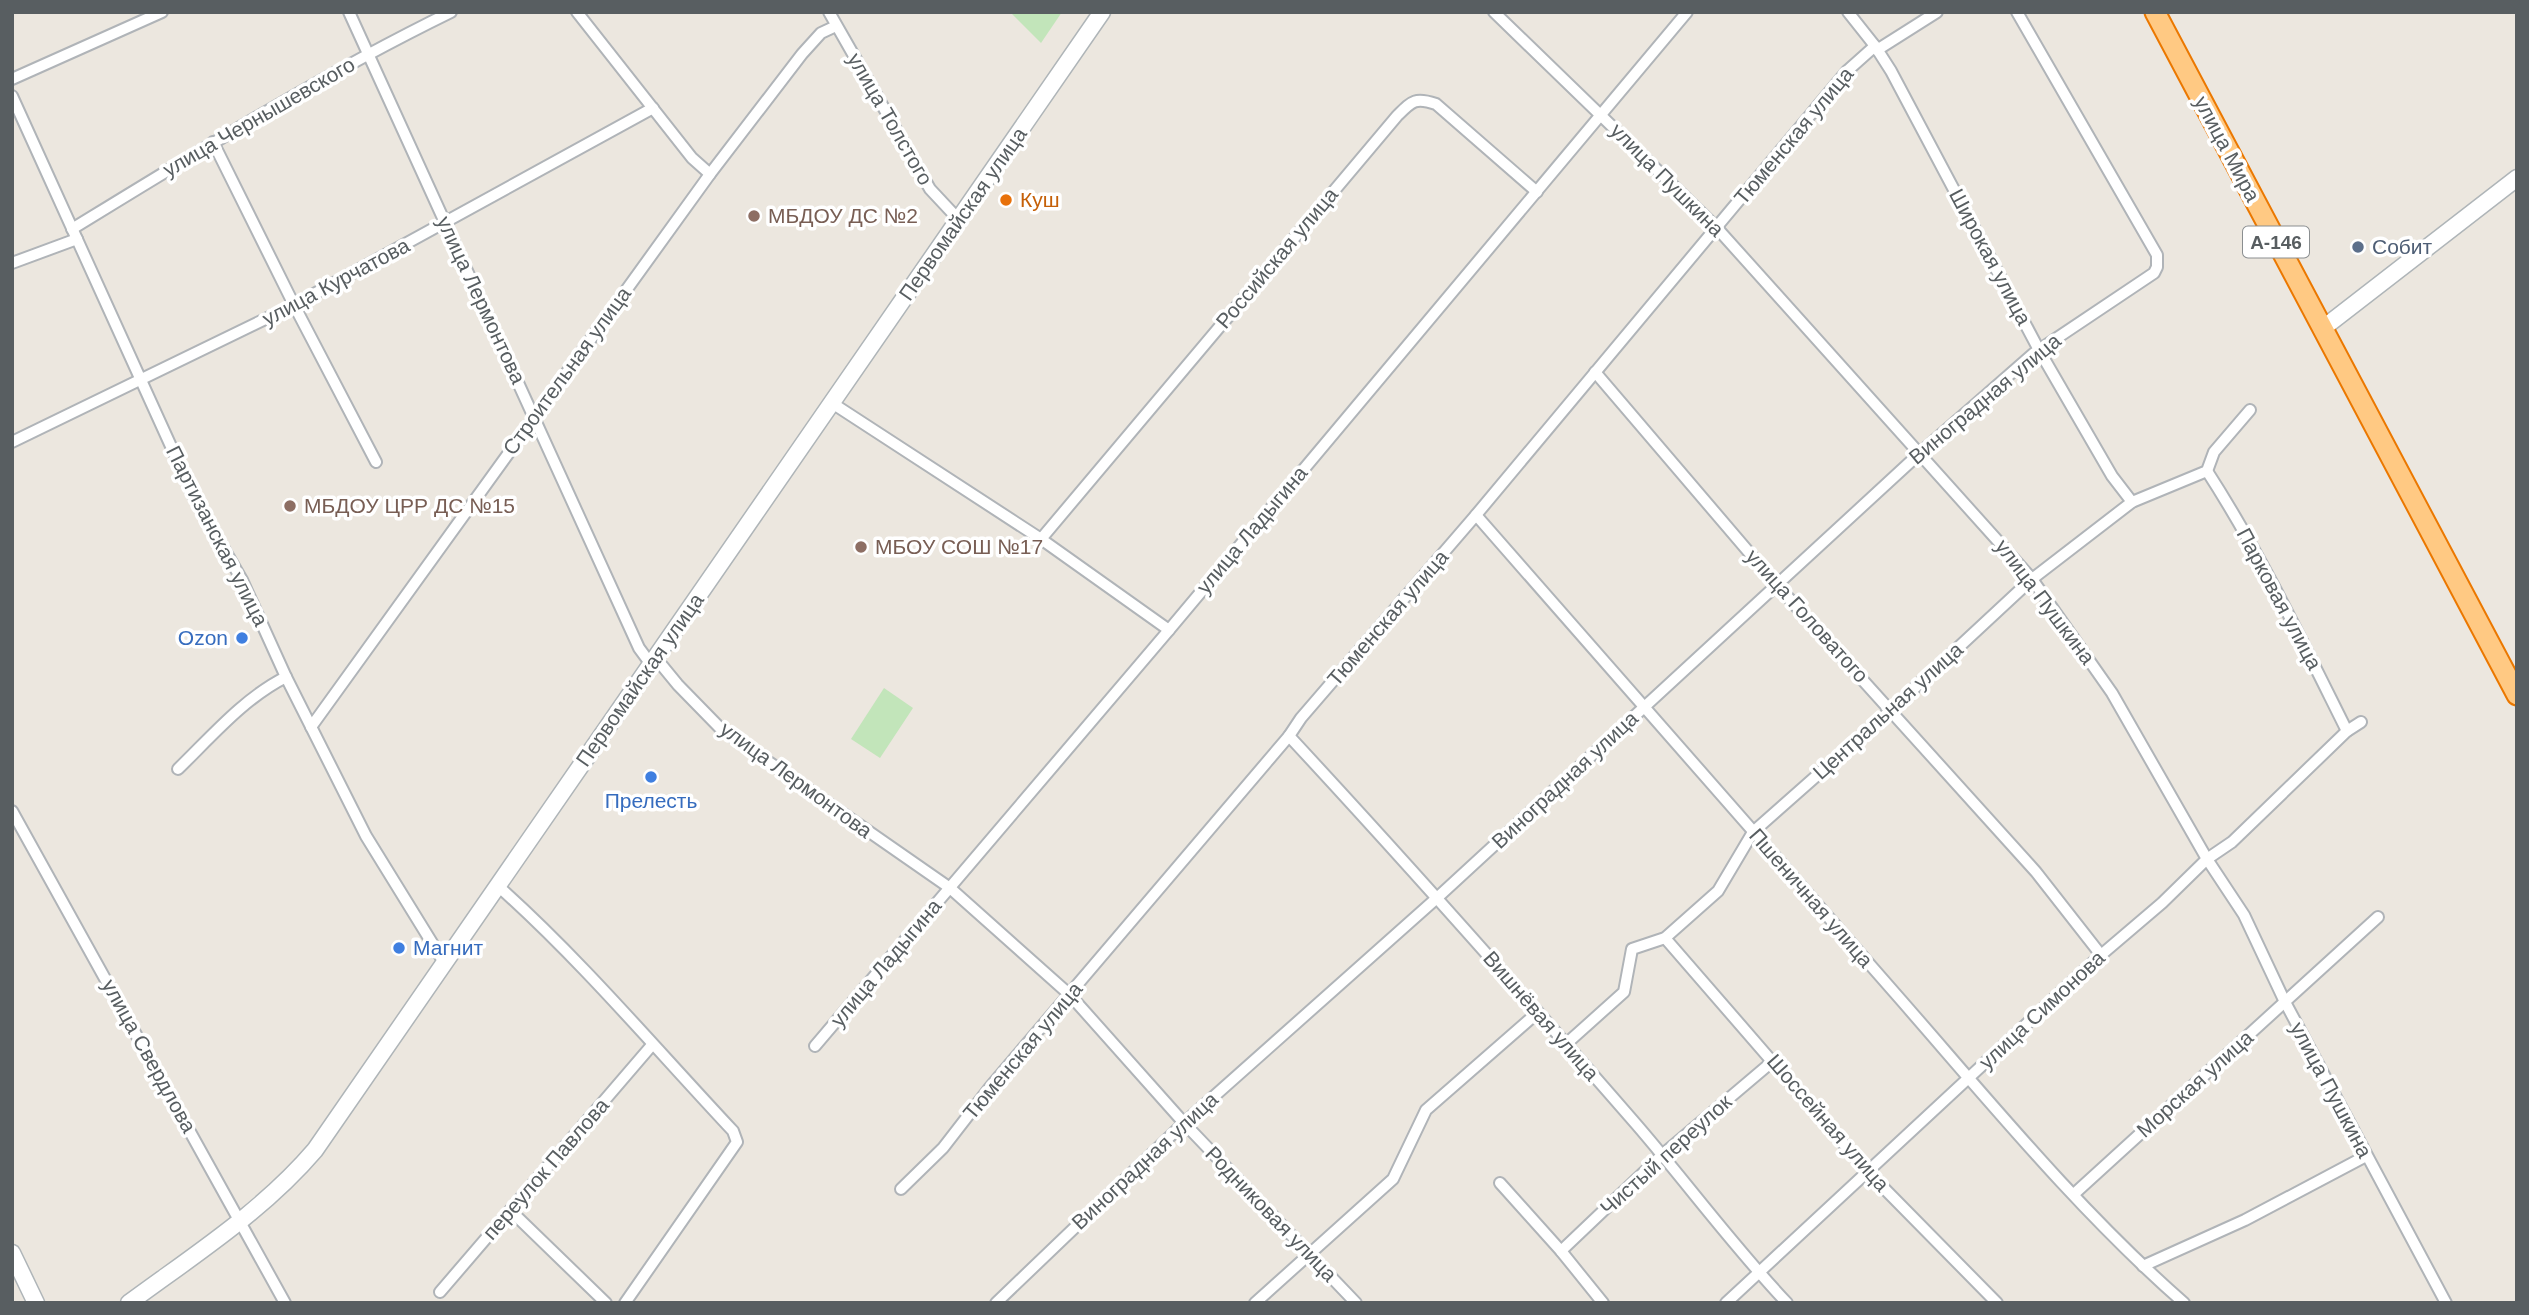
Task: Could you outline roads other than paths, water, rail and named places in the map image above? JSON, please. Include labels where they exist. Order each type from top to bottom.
[{"type":"highway","name":"улица Мира","points":[[2155,12],[2517,695]]},
{"type":"street","points":[[12,79],[162,12]]},
{"type":"street","name":"улица Лермонтова","points":[[349,12],[639,648],[720,728],[950,888]]},
{"type":"street","name":"улица Чернышевского","points":[[12,263],[75,234],[213,142],[368,53],[451,12]]},
{"type":"street","points":[[577,12],[692,158],[710,174]]},
{"type":"street","name":"улица Толстого","points":[[829,12],[930,189],[959,220]]},
{"type":"street","name":"Первомайская улица","points":[[130,1303],[289,1180],[314,1150],[1102,12]]},
{"type":"street","name":"улица Пушкина","points":[[1494,12],[1716,227],[2032,579],[2112,692],[2207,859],[2244,915],[2285,1002],[2365,1156],[2446,1303]]},
{"type":"street","name":"улица Ладыгина","points":[[816,1046],[1687,12]]},
{"type":"street","name":"Широкая улица","points":[[1848,12],[1876,48],[1899,85],[2039,350],[2112,476],[2132,502]]},
{"type":"street","name":"Тюменская улица","points":[[901,1189],[943,1148],[991,1086],[1476,515],[1847,71],[1876,48],[1937,12]]},
{"type":"street","name":"Виноградная улица","points":[[996,1303],[1184,1123],[1438,897],[1920,453],[2039,350],[2150,276],[2157,267],[2157,255],[2017,12]]},
{"type":"street","name":"Строительная улица","points":[[311,727],[710,174],[802,54],[821,33],[836,26]]},
{"type":"street","name":"Партизанская улица","points":[[12,96],[194,496],[242,580],[286,677],[366,836],[445,964]]},
{"type":"street","name":"Российская улица","points":[[1041,539],[1410,103],[1422,99],[1436,104],[1537,192]]},
{"type":"street","name":"улица Курчатова","points":[[12,442],[294,305],[653,108]]},
{"type":"street","points":[[213,142],[376,462]]},
{"type":"street","points":[[2322,329],[2517,178]]},
{"type":"street","name":"улица Головатого","points":[[1595,372],[1776,584],[2036,872],[2101,955]]},
{"type":"street","points":[[832,403],[1041,539],[1169,630]]},
{"type":"street","points":[[2207,471],[2214,452],[2250,410]]},
{"type":"street","name":"Центральная улица","points":[[1566,1044],[1625,992],[1632,949],[1665,937],[1718,891],[1753,832],[1891,710],[2032,579],[2132,502],[2207,471]]},
{"type":"street","name":"Парковая улица","points":[[2207,471],[2230,506],[2276,590],[2347,731]]},
{"type":"street","name":"Пшеничная улица","points":[[1476,515],[2074,1194],[2152,1275],[2184,1303]]},
{"type":"street","points":[[178,769],[267,686],[286,677]]},
{"type":"street","name":"улица Симонова","points":[[1726,1303],[2101,955],[2162,903],[2207,859],[2232,842],[2347,731],[2361,722]]},
{"type":"street","name":"Вишнёвая улица","points":[[1289,736],[1438,897],[1662,1155],[1758,1273],[1787,1303]]},
{"type":"street","name":"улица Свердлова","points":[[12,811],[285,1303]]},
{"type":"street","points":[[498,886],[613,1000],[733,1131],[737,1142],[625,1303]]},
{"type":"street","name":"Родниковая улица","points":[[950,888],[1070,995],[1184,1123],[1356,1303]]},
{"type":"street","name":"Морская улица","points":[[2074,1194],[2378,917]]},
{"type":"street","name":"Шоссейная улица","points":[[1665,937],[1868,1172],[1997,1303]]},
{"type":"street","points":[[1255,1303],[1393,1179],[1426,1110],[1537,1013]]},
{"type":"street","name":"переулок Павлова","points":[[440,1292],[652,1045]]},
{"type":"street","name":"Чистый переулок","points":[[1561,1251],[1662,1155],[1773,1061]]},
{"type":"street","points":[[2143,1266],[2245,1220],[2365,1156]]},
{"type":"street","points":[[1500,1183],[1603,1303]]},
{"type":"street","points":[[511,1211],[606,1303]]},
{"type":"street","points":[[12,1253],[36,1303]]},
{"type":"place","name":"Куш","points":[[1006,200]]},
{"type":"place","name":"МБДОУ ДС №2","points":[[754,216]]},
{"type":"place","name":"Собит","points":[[2358,247]]},
{"type":"place","name":"МБДОУ ЦРР ДС №15","points":[[290,506]]},
{"type":"place","name":"МБОУ СОШ №17","points":[[861,547]]},
{"type":"place","name":"Ozon","points":[[242,638]]},
{"type":"place","name":"Прелесть","points":[[651,777]]},
{"type":"place","name":"Магнит","points":[[399,948]]}]
